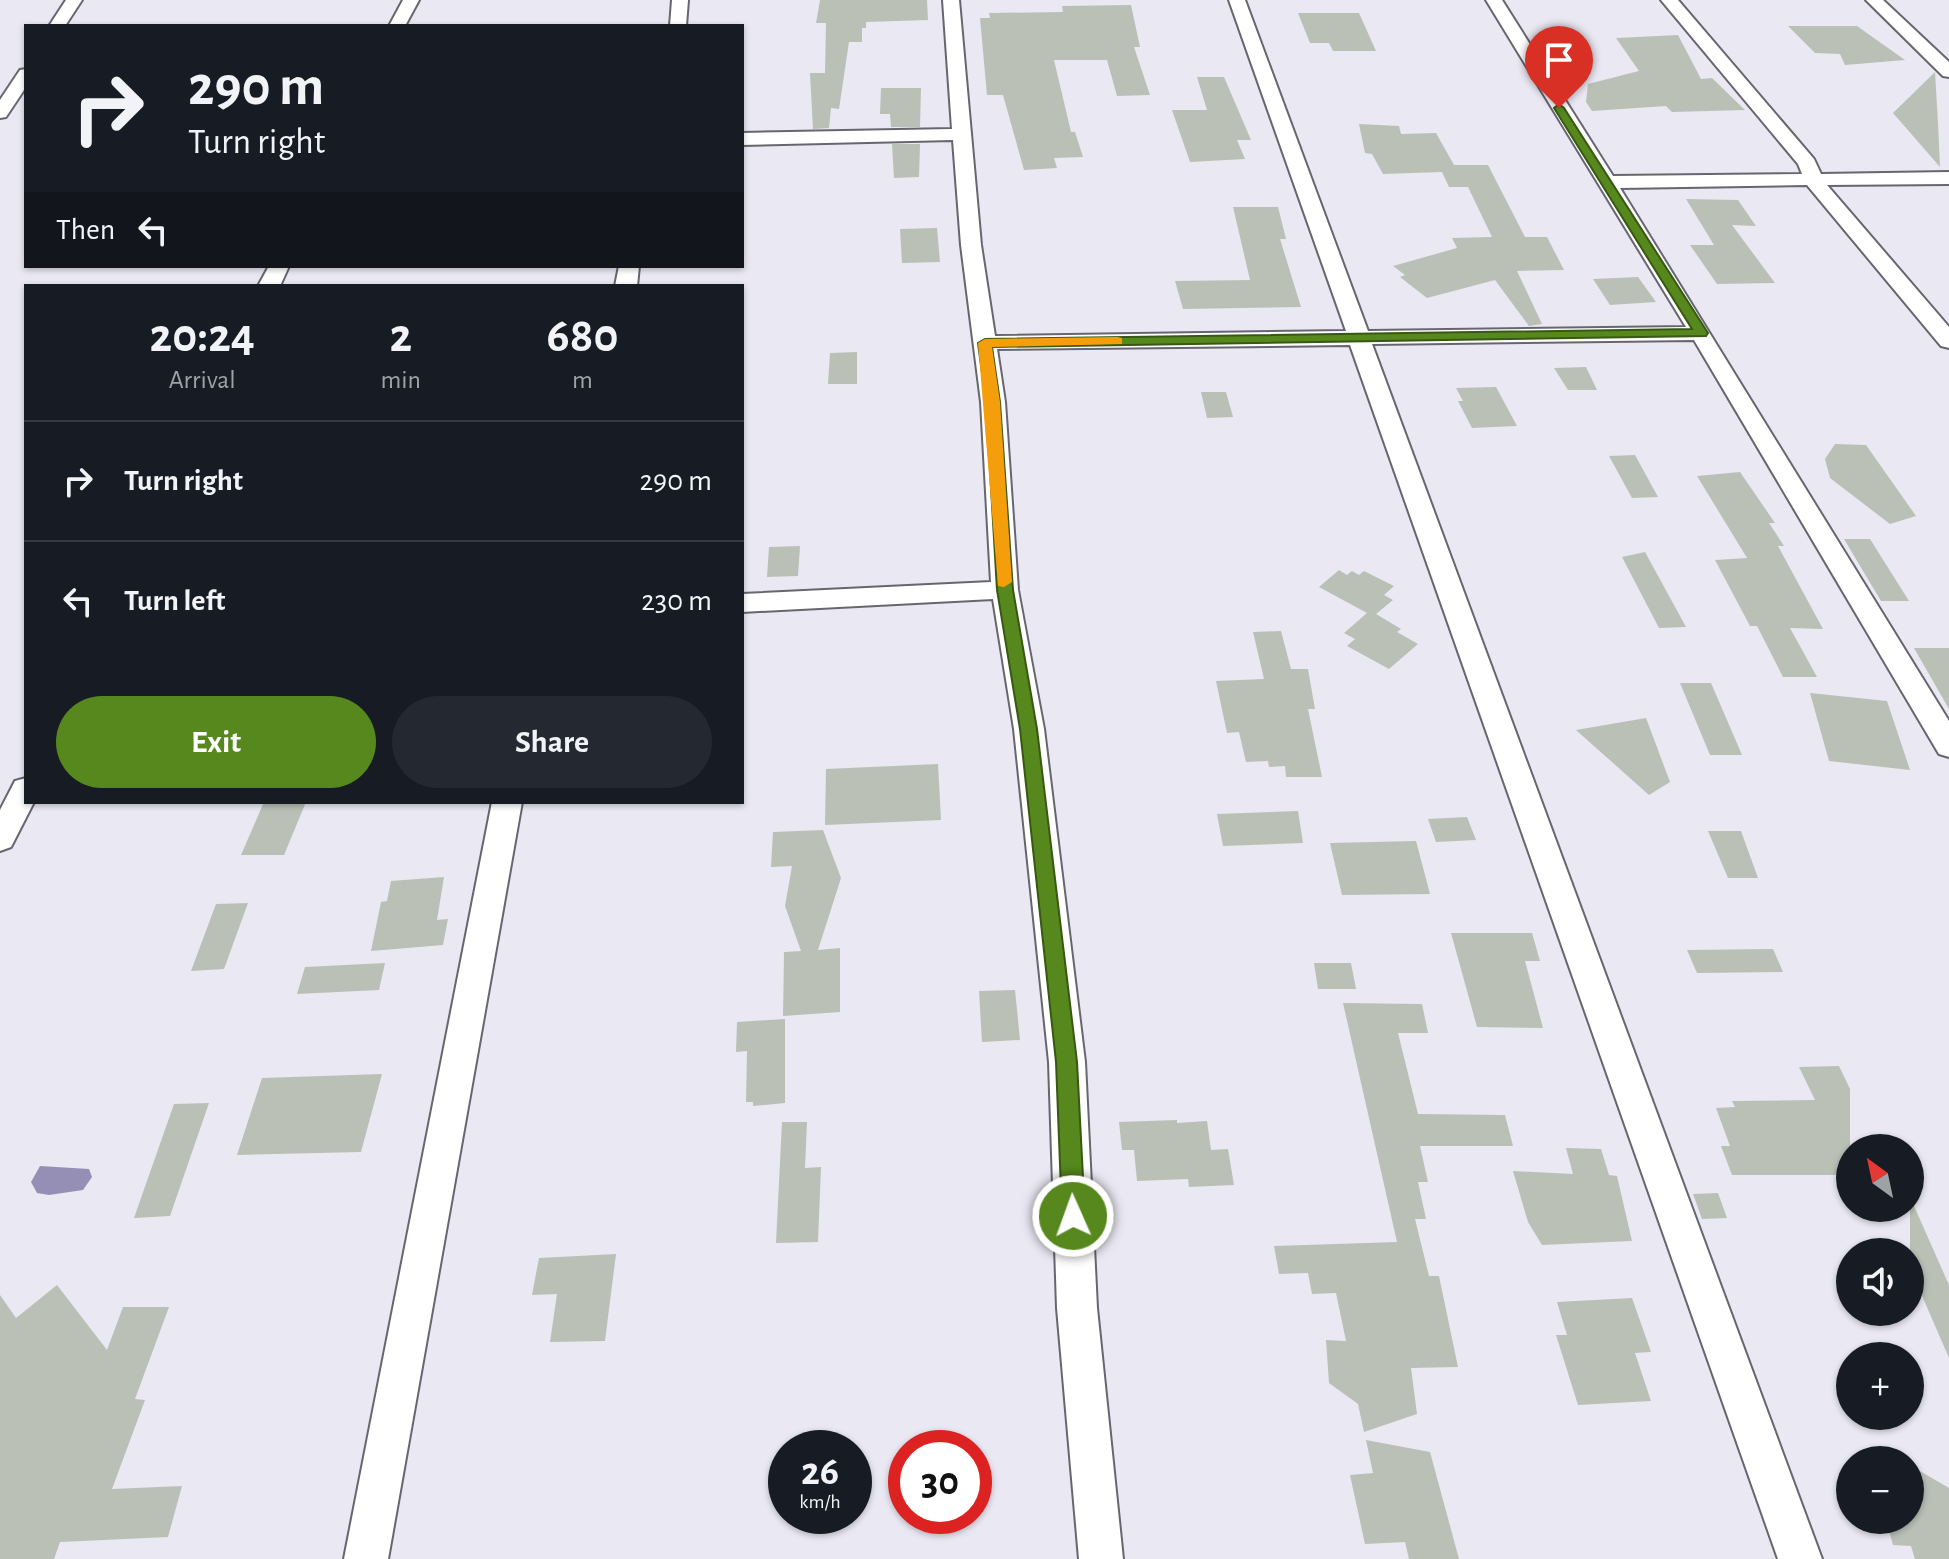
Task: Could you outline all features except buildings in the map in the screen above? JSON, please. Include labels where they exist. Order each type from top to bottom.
[{"type":"street","points":[[58,24],[74,0]]},
{"type":"street","points":[[398,24],[411,0]]},
{"type":"street","points":[[678,24],[680,0]]},
{"type":"street","points":[[951,0],[971,245],[993,402],[1005,590],[1029,729],[1067,1062],[1077,1308],[1101,1559]]},
{"type":"street","points":[[1237,0],[1800,1559]]},
{"type":"street","points":[[1494,0],[1701,333],[1949,746]]},
{"type":"street","points":[[1669,0],[1807,163],[1817,186],[1949,341]]},
{"type":"street","points":[[1874,0],[1949,72]]},
{"type":"street","points":[[0,73],[24,73]]},
{"type":"street","points":[[0,113],[24,76]]},
{"type":"street","points":[[744,139],[961,134]]},
{"type":"street","points":[[1607,182],[1949,178]]},
{"type":"street","points":[[985,343],[1701,333]]},
{"type":"street","points":[[744,603],[1005,590]]},
{"type":"street","points":[[0,839],[24,793]]},
{"type":"street","points":[[366,1559],[507,804]]},
{"type":"shaded area","points":[[40,1166],[89,1169],[92,1177],[83,1190],[49,1195],[37,1193],[31,1182]]},
{"type":"slow traffic","points":[[1004,582],[993,402],[985,343],[1117,341]]},
{"type":"route","points":[[1073,1216],[1067,1062],[1029,729],[1005,590],[993,402],[985,343],[1701,333],[1559,108]]}]
